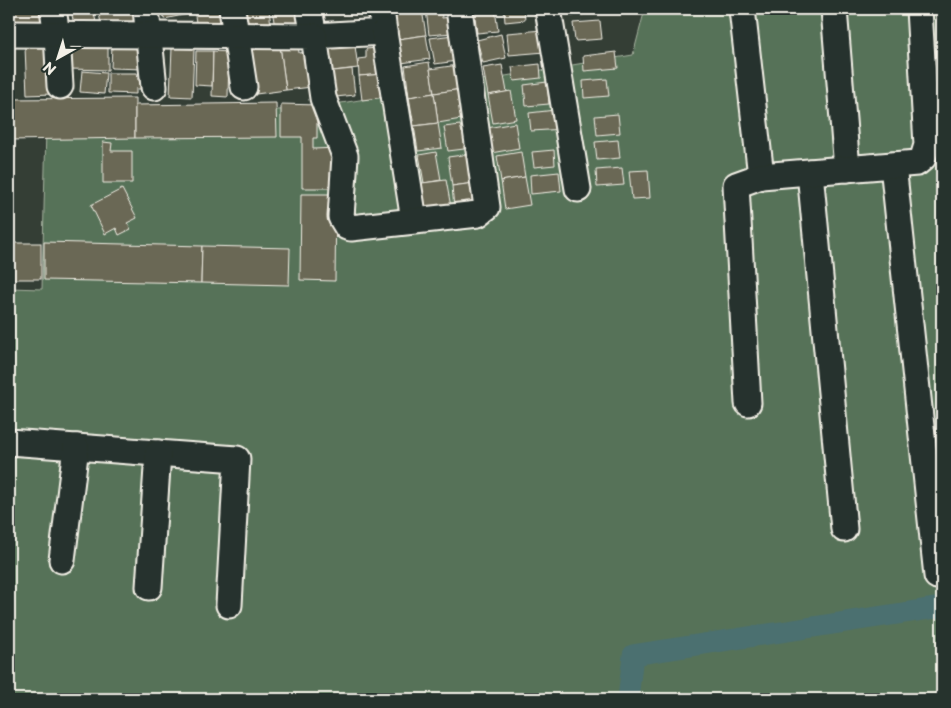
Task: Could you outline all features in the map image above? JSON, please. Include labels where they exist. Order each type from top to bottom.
[{"type":"street","points":[[53,9],[57,35],[60,86]]},
{"type":"street","points":[[146,9],[154,87]]},
{"type":"street","points":[[232,9],[244,87]]},
{"type":"street","points":[[309,9],[322,98],[345,156],[341,217],[346,228],[478,214],[488,207],[459,9]]},
{"type":"street","points":[[548,9],[578,189]]},
{"type":"street","points":[[742,9],[762,176]]},
{"type":"street","points":[[834,9],[846,169]]},
{"type":"street","points":[[748,403],[736,186],[762,176],[918,163],[924,158],[927,151],[919,9]]},
{"type":"street","points":[[9,34],[314,36],[382,21],[414,220]]},
{"type":"street","points":[[893,165],[937,576]]},
{"type":"street","points":[[810,172],[844,529]]},
{"type":"street","points":[[9,442],[237,458],[229,605]]},
{"type":"street","points":[[62,560],[76,447]]},
{"type":"street","points":[[150,587],[158,453]]},
{"type":"green space","points":[[645,9],[942,9],[942,699],[9,699],[9,288],[42,289],[46,128],[317,107],[633,55]]},
{"type":"building","points":[[9,9],[43,9],[46,20],[13,27]]},
{"type":"building","points":[[71,9],[93,9],[96,22],[74,26]]},
{"type":"building","points":[[98,9],[139,9],[141,22],[102,28]]},
{"type":"building","points":[[162,9],[187,9],[188,14],[164,19]]},
{"type":"building","points":[[194,9],[222,9],[224,25],[197,29]]},
{"type":"building","points":[[243,9],[269,9],[271,26],[246,29]]},
{"type":"building","points":[[272,9],[300,9],[302,24],[275,28]]},
{"type":"building","points":[[393,9],[422,9],[426,35],[398,39]]},
{"type":"building","points":[[426,9],[441,9],[442,18],[450,17],[452,33],[429,35]]},
{"type":"building","points":[[474,9],[495,9],[498,31],[477,33]]},
{"type":"building","points":[[504,9],[524,9],[525,20],[505,22]]},
{"type":"building","points":[[570,9],[606,9],[606,12],[571,16]]},
{"type":"building","points":[[600,21],[602,39],[575,41],[573,23]]},
{"type":"building","points":[[543,30],[545,52],[509,55],[507,33]]},
{"type":"building","points":[[501,34],[506,58],[483,63],[477,40]]},
{"type":"building","points":[[426,35],[430,59],[401,63],[398,39]]},
{"type":"building","points":[[453,35],[457,61],[435,64],[430,38]]},
{"type":"building","points":[[298,44],[299,53],[308,52],[312,87],[286,90],[280,46]]},
{"type":"building","points":[[70,45],[108,46],[108,70],[70,69]]},
{"type":"building","points":[[112,45],[145,46],[144,69],[111,68]]},
{"type":"building","points":[[50,46],[52,94],[27,95],[25,47]]},
{"type":"building","points":[[280,46],[286,90],[256,94],[250,50]]},
{"type":"building","points":[[355,46],[358,68],[324,72],[322,49]]},
{"type":"building","points":[[172,48],[194,49],[192,97],[170,96]]},
{"type":"building","points":[[377,48],[384,74],[359,76],[358,59],[366,58],[366,49]]},
{"type":"building","points":[[196,51],[213,51],[212,86],[195,85]]},
{"type":"building","points":[[213,51],[229,52],[228,97],[212,96]]},
{"type":"building","points":[[616,52],[618,68],[584,71],[583,56]]},
{"type":"building","points":[[429,62],[434,93],[409,97],[405,66]]},
{"type":"building","points":[[540,64],[541,78],[514,81],[512,67]]},
{"type":"building","points":[[458,65],[462,89],[434,93],[430,69]]},
{"type":"building","points":[[502,65],[507,92],[488,95],[483,68]]},
{"type":"building","points":[[352,69],[355,95],[326,98],[324,72]]},
{"type":"building","points":[[82,71],[106,73],[104,94],[80,92]]},
{"type":"building","points":[[108,73],[137,73],[138,80],[144,80],[144,89],[136,89],[136,94],[108,93]]},
{"type":"building","points":[[384,74],[386,97],[362,100],[359,76]]},
{"type":"building","points":[[607,79],[609,96],[584,98],[583,81]]},
{"type":"building","points":[[547,82],[549,104],[526,106],[524,85]]},
{"type":"building","points":[[462,89],[467,118],[438,123],[434,93]]},
{"type":"building","points":[[511,91],[516,119],[493,123],[488,95]]},
{"type":"building","points":[[434,93],[438,123],[414,126],[409,97]]},
{"type":"building","points":[[135,98],[135,138],[9,140],[9,99]]},
{"type":"building","points":[[276,103],[277,137],[135,138],[135,105]]},
{"type":"building","points":[[281,104],[317,105],[317,138],[313,138],[313,149],[337,148],[338,188],[302,188],[302,137],[281,137]]},
{"type":"building","points":[[564,109],[565,129],[531,131],[529,113]]},
{"type":"building","points":[[618,114],[620,133],[597,135],[595,116]]},
{"type":"building","points":[[438,123],[442,148],[418,151],[414,126]]},
{"type":"building","points":[[515,123],[519,148],[491,153],[487,128]]},
{"type":"building","points":[[460,125],[462,133],[469,132],[471,145],[464,146],[464,149],[448,151],[444,127]]},
{"type":"building","points":[[618,140],[620,158],[597,160],[595,142]]},
{"type":"building","points":[[103,142],[112,143],[111,151],[132,151],[132,183],[103,183]]},
{"type":"building","points":[[554,150],[555,165],[534,167],[532,152]]},
{"type":"building","points":[[436,152],[441,180],[424,183],[419,155]]},
{"type":"building","points":[[521,152],[525,177],[501,181],[497,156]]},
{"type":"building","points":[[470,154],[474,183],[452,186],[448,157]]},
{"type":"building","points":[[622,168],[624,185],[597,187],[596,170]]},
{"type":"building","points":[[648,170],[650,198],[632,199],[629,171]]},
{"type":"building","points":[[559,172],[561,191],[531,194],[530,175]]},
{"type":"building","points":[[525,177],[530,205],[505,209],[501,181]]},
{"type":"building","points":[[446,180],[451,207],[419,212],[414,184]]},
{"type":"building","points":[[474,183],[477,205],[454,208],[452,186]]},
{"type":"building","points":[[122,189],[137,218],[127,223],[131,229],[119,235],[116,228],[105,234],[91,205]]},
{"type":"building","points":[[301,194],[336,194],[335,281],[300,280]]},
{"type":"building","points":[[44,242],[202,246],[201,283],[44,280]]},
{"type":"building","points":[[9,243],[41,243],[41,279],[9,279]]},
{"type":"building","points":[[202,246],[290,248],[289,285],[201,283]]},
{"type":"waterway","points":[[628,699],[633,655],[942,607]]}]
